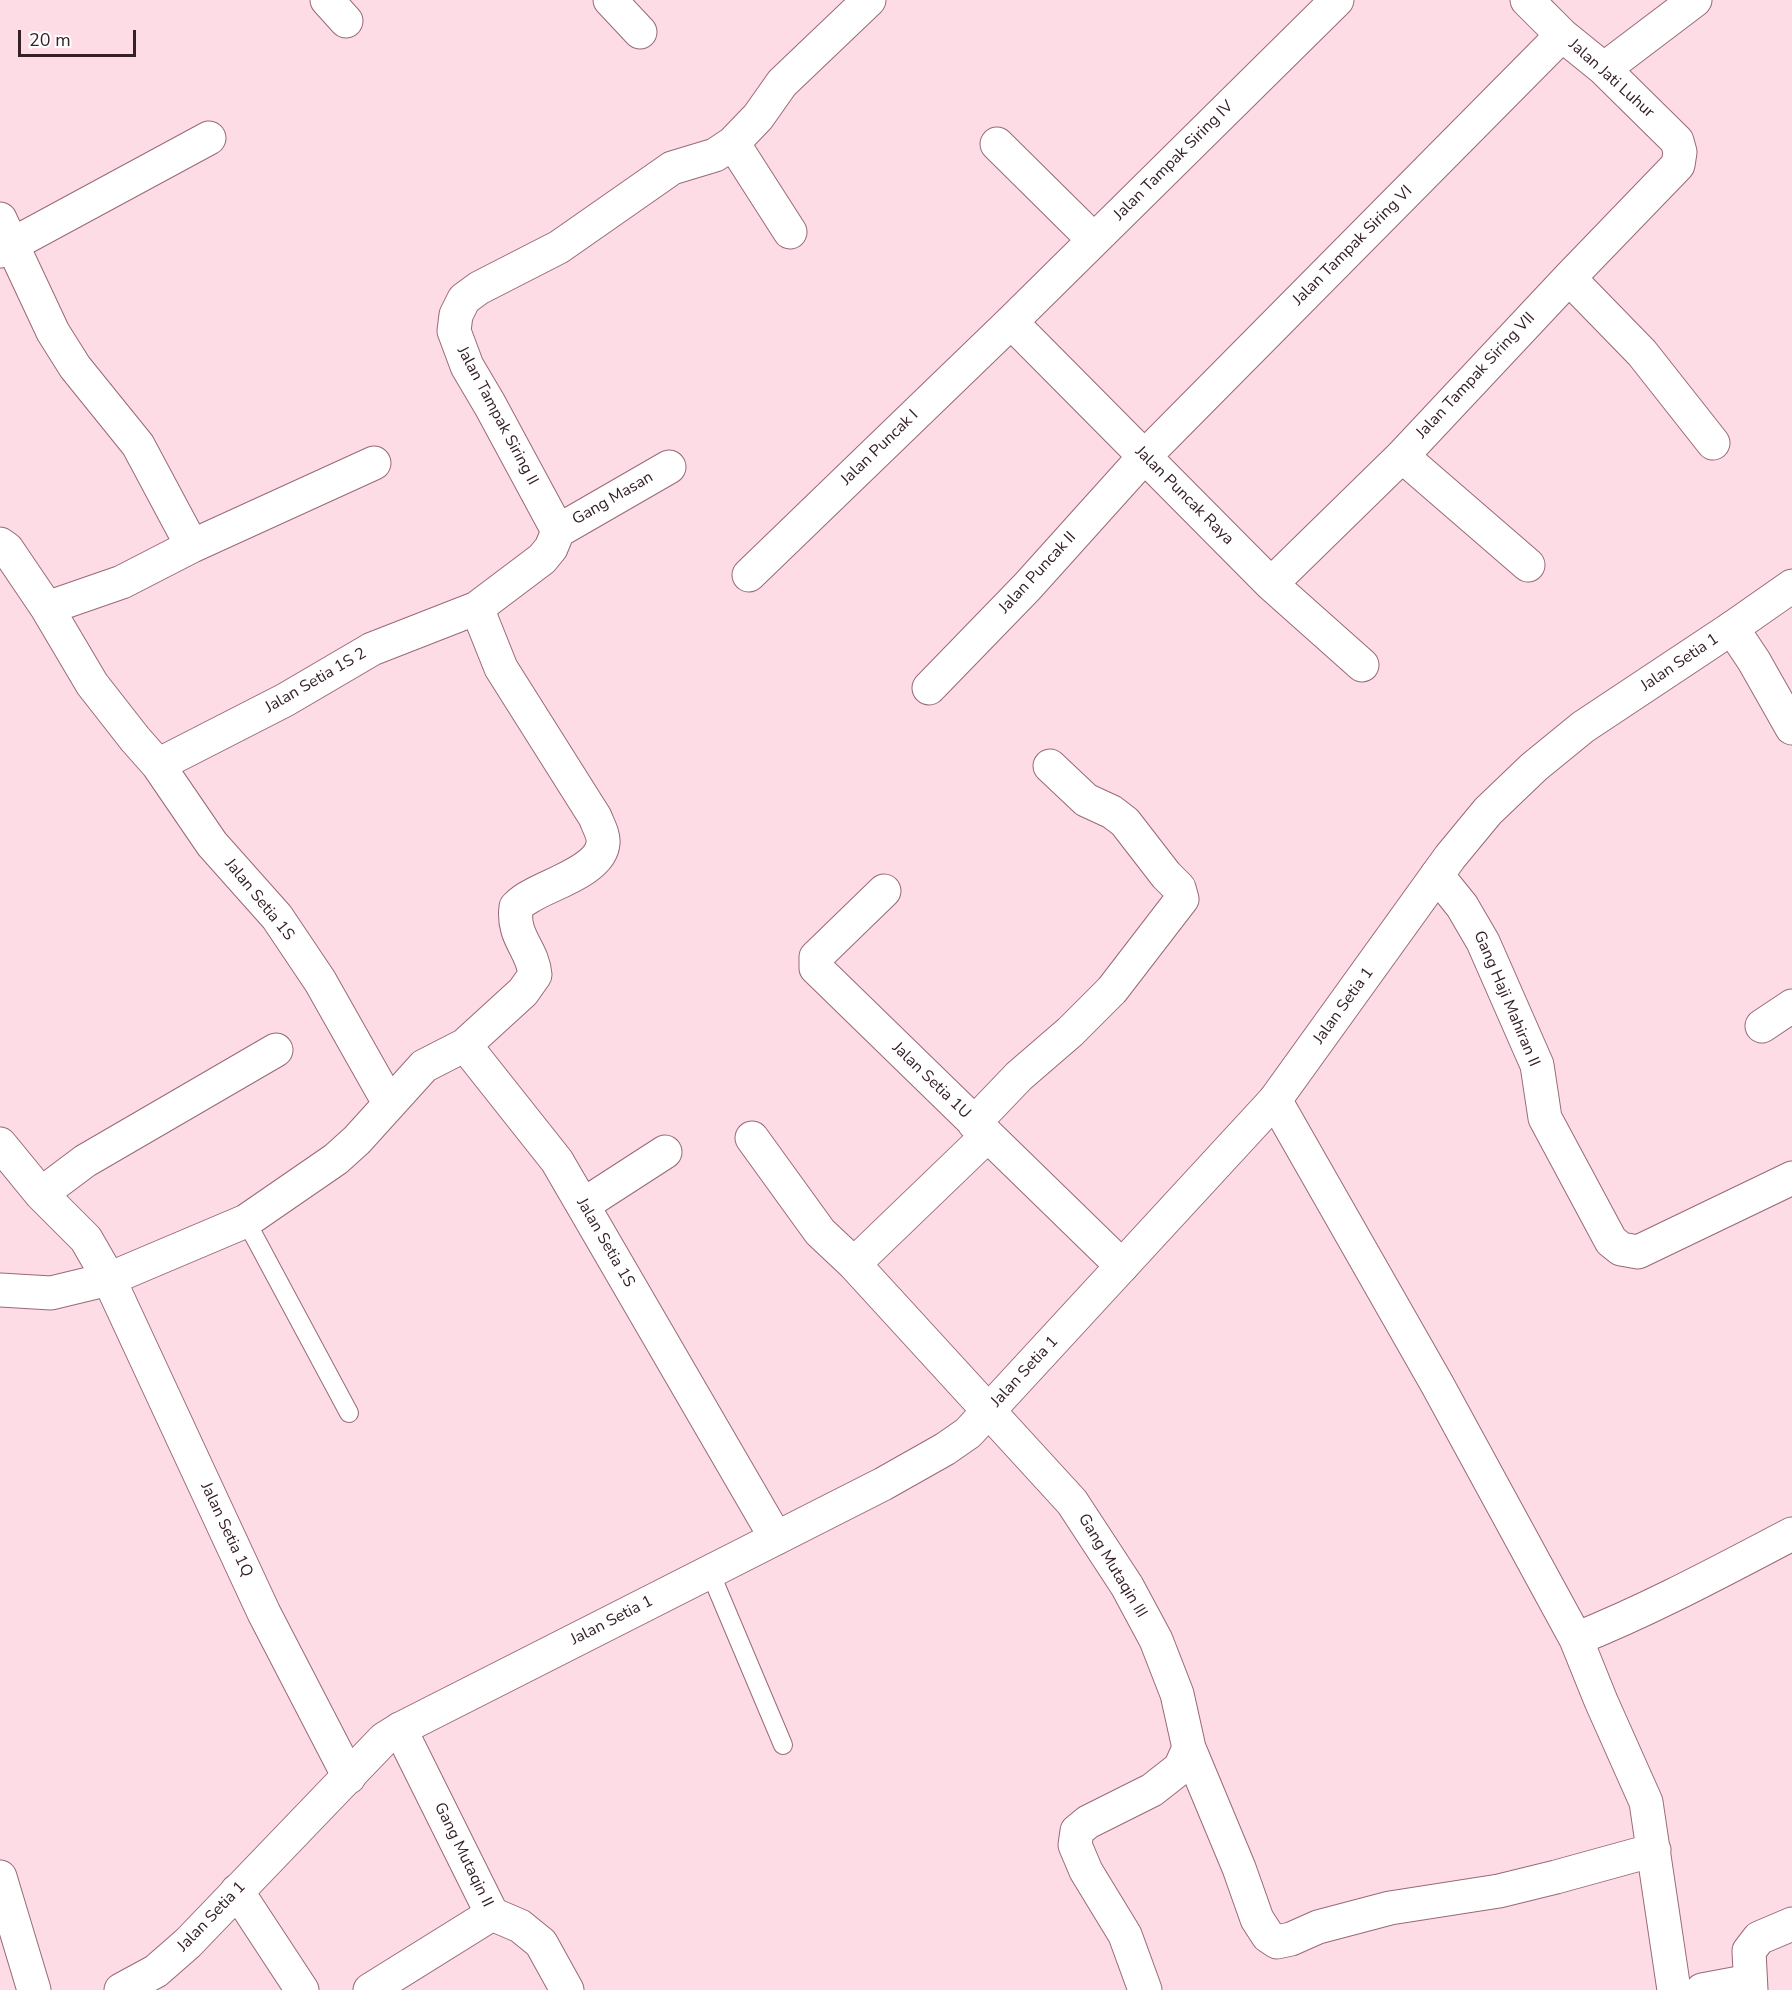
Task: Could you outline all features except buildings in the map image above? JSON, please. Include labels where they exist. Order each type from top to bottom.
[{"type":"street","points":[[610,0],[640,32]]},
{"type":"street","name":"Jalan Tampak Siring II","points":[[558,531],[496,414],[467,366],[454,331],[456,315],[464,299],[478,288],[558,247],[672,168],[715,155],[733,143],[758,117],[782,83],[869,0]]},
{"type":"street","name":"Jalan Tampak Siring IV","points":[[1011,322],[1337,0]]},
{"type":"street","name":"Jalan Jati Luhur","points":[[1527,0],[1562,34],[1604,69],[1677,141],[1680,152],[1678,165]]},
{"type":"street","points":[[1604,69],[1695,0]]},
{"type":"street","name":"Jalan Tampak Siring VI","points":[[1144,456],[1562,34]]},
{"type":"street","points":[[192,546],[138,445],[75,367],[53,332],[4,238],[209,138]]},
{"type":"street","points":[[733,143],[790,232]]},
{"type":"street","points":[[997,144],[1094,240]]},
{"type":"street","name":"Jalan Tampak Siring VII","points":[[1271,584],[1402,456],[1678,165]]},
{"type":"street","points":[[1569,278],[1642,352],[1713,443]]},
{"type":"street","name":"Jalan Puncak Raya","points":[[1011,322],[1271,584],[1362,665]]},
{"type":"street","name":"Jalan Puncak I","points":[[749,575],[1011,322]]},
{"type":"street","name":"Jalan Puncak II","points":[[929,688],[1027,587],[1144,456]]},
{"type":"street","points":[[1402,456],[1528,565]]},
{"type":"street","points":[[47,608],[122,582],[192,546],[374,463]]},
{"type":"street","name":"Gang Masan","points":[[558,531],[669,467]]},
{"type":"street","points":[[0,1290],[51,1293],[109,1279],[246,1221],[336,1159],[357,1140],[424,1066],[465,1045],[523,992],[535,975],[534,962],[522,943],[514,920],[516,907],[529,896],[561,882],[591,863],[602,851],[604,840],[595,817],[501,668],[477,608],[542,559],[551,548],[558,531]]},
{"type":"street","name":"Jalan Setia 1S","points":[[0,544],[7,549],[47,608],[92,684],[158,765],[212,844],[277,917],[320,981],[389,1103]]},
{"type":"street","name":"Jalan Setia 1","points":[[121,1990],[156,1971],[188,1943],[384,1739],[883,1484],[945,1449],[968,1433],[1275,1100],[1437,875],[1488,812],[1534,766],[1583,727],[1732,628],[1792,585]]},
{"type":"street","name":"Jalan Setia 1S 2","points":[[158,765],[285,700],[372,649],[477,608]]},
{"type":"street","points":[[1732,628],[1754,661],[1792,728]]},
{"type":"street","points":[[854,1264],[981,1129],[1019,1076],[1070,1032],[1113,990],[1182,898],[1179,888],[1166,875],[1125,822],[1112,812],[1086,800],[1050,766]]},
{"type":"street","name":"Gang Haji Mahiran II","points":[[1437,875],[1461,906],[1483,942],[1537,1065],[1545,1118],[1611,1242],[1621,1249],[1638,1252],[1792,1178]]},
{"type":"street","name":"Jalan Setia 1U","points":[[884,891],[816,957],[816,968],[1122,1266]]},
{"type":"street","points":[[1762,1026],[1792,1006]]},
{"type":"street","name":"Jalan Setia 1S","points":[[465,1045],[557,1161],[776,1538]]},
{"type":"street","points":[[41,1194],[85,1161],[276,1050]]},
{"type":"street","points":[[1275,1100],[1437,1384],[1576,1639],[1646,1802],[1674,1990]]},
{"type":"street","points":[[752,1138],[820,1232],[854,1264],[989,1411]]},
{"type":"street","name":"Jalan Setia 1Q","points":[[0,1144],[41,1194],[86,1239],[109,1279],[264,1613],[349,1777]]},
{"type":"street","points":[[583,1205],[665,1152]]},
{"type":"street","name":"Gang Mutaqin III","points":[[989,1411],[1072,1502],[1127,1586],[1156,1640],[1177,1694],[1189,1748],[1239,1868],[1257,1918],[1268,1936],[1277,1942],[1291,1939],[1318,1927],[1390,1908],[1499,1890],[1654,1850]]},
{"type":"street","points":[[1576,1639],[1662,1601],[1792,1534]]},
{"type":"street","name":"Gang Mutaqin II","points":[[400,1729],[492,1914],[520,1926],[541,1943],[567,1990]]},
{"type":"street","points":[[1145,1990],[1125,1935],[1086,1871],[1075,1845],[1077,1831],[1088,1822],[1152,1790],[1180,1768],[1189,1748]]},
{"type":"street","points":[[0,1877],[34,1990]]},
{"type":"street","points":[[237,1892],[302,1990]]},
{"type":"street","points":[[370,1990],[492,1914]]},
{"type":"street","points":[[1702,1990],[1750,1986],[1749,1951],[1759,1938],[1792,1924]]},
{"type":"lane","points":[[246,1221],[349,1413]]},
{"type":"lane","points":[[710,1572],[783,1745]]}]
